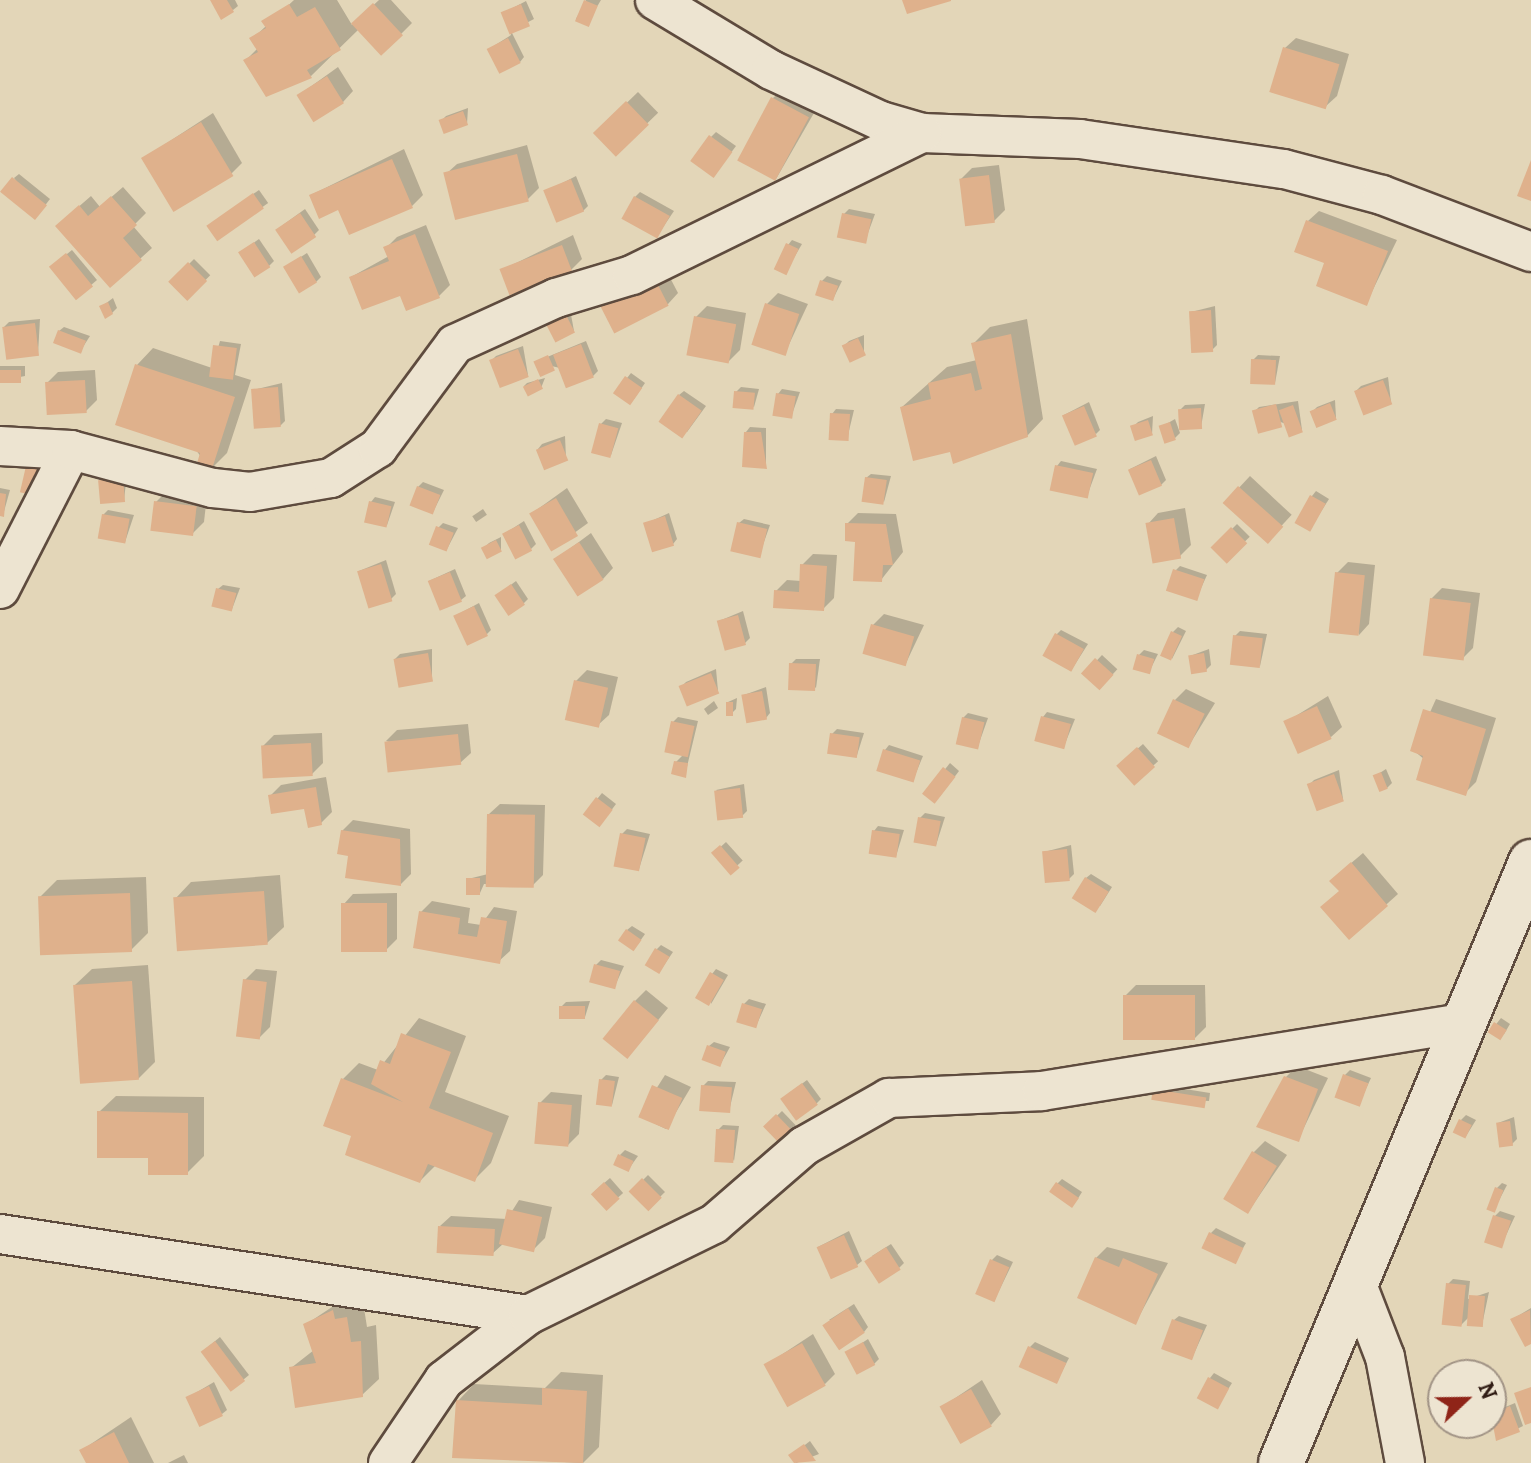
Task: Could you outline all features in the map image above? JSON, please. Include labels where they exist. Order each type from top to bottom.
[{"type":"main road","points":[[1281,1463],[1531,862]]},
{"type":"street","points":[[655,0],[714,15],[843,107],[922,133],[1080,139],[1284,169],[1382,195],[1531,252]]},
{"type":"street","points":[[0,446],[71,450],[213,488],[250,492],[331,478],[378,448],[455,344],[556,298],[632,275],[922,133]]},
{"type":"street","points":[[0,589],[71,450]]},
{"type":"street","points":[[388,1463],[444,1380],[528,1315],[714,1224],[804,1146],[889,1098],[1042,1091],[1464,1023]]},
{"type":"street","points":[[0,1234],[528,1315]]},
{"type":"street","points":[[1356,1282],[1385,1357],[1405,1463]]},
{"type":"building","points":[[210,0],[227,0],[234,12],[221,20]]},
{"type":"building","points":[[584,0],[598,6],[589,27],[575,21]]},
{"type":"building","points":[[902,0],[951,0],[951,1],[907,14]]},
{"type":"building","points":[[373,3],[403,35],[381,56],[351,23]]},
{"type":"building","points":[[289,4],[297,17],[315,7],[341,50],[307,70],[312,78],[266,97],[243,60],[258,52],[249,38],[266,28],[261,21]]},
{"type":"building","points":[[521,4],[530,26],[510,34],[501,12]]},
{"type":"building","points":[[508,38],[521,63],[499,74],[487,49]]},
{"type":"building","points":[[1283,47],[1339,64],[1326,109],[1269,92]]},
{"type":"building","points":[[327,76],[344,103],[313,122],[296,95]]},
{"type":"building","points":[[771,97],[809,117],[775,181],[737,161]]},
{"type":"building","points":[[626,101],[649,125],[616,157],[593,133]]},
{"type":"building","points":[[463,111],[468,125],[444,134],[439,120]]},
{"type":"building","points":[[201,122],[233,176],[173,212],[141,158]]},
{"type":"building","points":[[709,135],[732,152],[714,178],[690,161]]},
{"type":"building","points":[[517,154],[529,202],[455,220],[443,172]]},
{"type":"building","points":[[392,159],[413,208],[349,235],[338,210],[319,219],[309,195]]},
{"type":"building","points":[[1531,160],[1531,201],[1517,196]]},
{"type":"building","points":[[989,175],[995,223],[965,226],[959,179]]},
{"type":"building","points":[[12,177],[47,205],[35,220],[0,192]]},
{"type":"building","points":[[571,179],[584,211],[556,223],[543,190]]},
{"type":"building","points":[[253,193],[264,209],[217,241],[206,226]]},
{"type":"building","points":[[111,196],[137,225],[123,238],[142,260],[110,288],[55,226],[79,205],[88,216]]},
{"type":"building","points":[[634,196],[670,216],[657,239],[621,219]]},
{"type":"building","points":[[300,213],[316,237],[291,254],[275,230]]},
{"type":"building","points":[[842,213],[871,219],[866,244],[837,237]]},
{"type":"building","points":[[1306,220],[1388,251],[1367,306],[1316,286],[1324,263],[1294,252]]},
{"type":"building","points":[[415,234],[440,298],[406,311],[400,296],[362,310],[349,277],[389,261],[383,247]]},
{"type":"building","points":[[254,242],[270,267],[254,278],[238,252]]},
{"type":"building","points":[[786,243],[799,249],[786,275],[774,269]]},
{"type":"building","points":[[562,245],[572,271],[509,295],[499,269]]},
{"type":"building","points":[[66,253],[93,286],[76,300],[49,267]]},
{"type":"building","points":[[301,256],[317,283],[299,293],[283,267]]},
{"type":"building","points":[[188,262],[207,281],[187,301],[168,282]]},
{"type":"building","points":[[655,279],[669,306],[614,333],[601,307]]},
{"type":"building","points":[[820,280],[838,286],[833,301],[815,295]]},
{"type":"building","points":[[108,302],[113,314],[105,319],[99,306]]},
{"type":"building","points":[[765,303],[799,314],[786,356],[751,345]]},
{"type":"building","points":[[1211,310],[1213,352],[1191,353],[1189,311]]},
{"type":"building","points":[[565,313],[575,333],[555,343],[545,323]]},
{"type":"building","points":[[694,316],[736,324],[729,363],[686,355]]},
{"type":"building","points":[[35,323],[39,356],[6,360],[2,327]]},
{"type":"building","points":[[58,330],[86,341],[81,354],[53,343]]},
{"type":"building","points":[[1011,334],[1028,437],[953,464],[950,452],[913,461],[900,407],[931,399],[928,383],[971,373],[975,391],[982,389],[971,343]]},
{"type":"building","points":[[858,338],[866,355],[850,363],[842,346]]},
{"type":"building","points":[[581,344],[594,378],[566,388],[553,355]]},
{"type":"building","points":[[213,345],[237,348],[233,380],[209,377]]},
{"type":"building","points":[[518,349],[529,377],[500,388],[489,360]]},
{"type":"building","points":[[548,355],[555,371],[540,377],[533,362]]},
{"type":"building","points":[[1251,359],[1276,360],[1275,385],[1250,384]]},
{"type":"building","points":[[135,364],[235,397],[211,472],[196,467],[200,453],[115,425]]},
{"type":"building","points":[[0,370],[21,370],[21,383],[0,383]]},
{"type":"building","points":[[625,376],[642,388],[630,405],[613,393]]},
{"type":"building","points":[[538,379],[543,389],[528,397],[523,387]]},
{"type":"building","points":[[85,380],[87,413],[47,415],[45,382]]},
{"type":"building","points":[[1383,380],[1392,404],[1363,415],[1354,391]]},
{"type":"building","points":[[278,387],[281,427],[254,429],[251,389]]},
{"type":"building","points":[[734,391],[755,393],[753,410],[733,408]]},
{"type":"building","points":[[776,393],[796,396],[792,419],[772,416]]},
{"type":"building","points":[[678,394],[702,411],[682,438],[658,422]]},
{"type":"building","points":[[1330,403],[1337,420],[1316,428],[1310,411]]},
{"type":"building","points":[[1276,404],[1282,427],[1258,434],[1252,410]]},
{"type":"building","points":[[1293,405],[1303,432],[1289,437],[1279,410]]},
{"type":"building","points":[[1084,406],[1097,436],[1075,446],[1062,415]]},
{"type":"building","points":[[1201,408],[1202,429],[1179,430],[1178,409]]},
{"type":"building","points":[[830,413],[850,414],[849,441],[829,440]]},
{"type":"building","points":[[1148,420],[1153,435],[1135,441],[1130,426]]},
{"type":"building","points":[[1170,422],[1176,440],[1164,444],[1159,426]]},
{"type":"building","points":[[599,423],[618,428],[610,458],[591,453]]},
{"type":"building","points":[[744,432],[761,432],[767,469],[742,467]]},
{"type":"building","points":[[560,440],[568,460],[544,470],[536,450]]},
{"type":"building","points":[[1151,460],[1162,486],[1139,496],[1128,470]]},
{"type":"building","points":[[1055,465],[1093,473],[1088,499],[1050,490]]},
{"type":"building","points":[[26,466],[44,470],[37,496],[20,492]]},
{"type":"building","points":[[865,477],[887,480],[883,505],[862,502]]},
{"type":"building","points":[[123,478],[125,502],[100,504],[98,480]]},
{"type":"building","points":[[417,486],[440,495],[433,515],[409,506]]},
{"type":"building","points":[[1238,486],[1283,527],[1268,544],[1223,503]]},
{"type":"building","points":[[0,493],[6,494],[4,517],[0,516]]},
{"type":"building","points":[[1310,495],[1326,504],[1310,532],[1294,523]]},
{"type":"building","points":[[556,498],[578,536],[551,552],[529,514]]},
{"type":"building","points":[[154,501],[197,506],[193,536],[150,531]]},
{"type":"building","points":[[369,501],[391,506],[386,528],[364,522]]},
{"type":"building","points":[[102,514],[130,519],[125,543],[98,539]]},
{"type":"building","points":[[665,516],[674,546],[652,552],[643,523]]},
{"type":"building","points":[[1174,518],[1181,558],[1153,563],[1145,523]]},
{"type":"building","points":[[737,522],[767,529],[760,558],[730,551]]},
{"type":"building","points":[[845,523],[886,524],[893,565],[883,565],[882,582],[853,581],[855,542],[845,541]]},
{"type":"building","points":[[519,525],[532,551],[515,559],[502,534]]},
{"type":"building","points":[[436,526],[454,533],[447,551],[429,545]]},
{"type":"building","points":[[1231,527],[1247,543],[1227,564],[1210,548]]},
{"type":"building","points":[[496,540],[502,552],[487,559],[481,548]]},
{"type":"building","points":[[579,542],[604,580],[578,597],[553,559]]},
{"type":"building","points":[[381,564],[392,601],[368,609],[357,571]]},
{"type":"building","points":[[800,564],[827,566],[824,611],[773,608],[774,590],[799,592]]},
{"type":"building","points":[[1173,569],[1204,579],[1197,601],[1166,591]]},
{"type":"building","points":[[450,572],[462,602],[440,611],[428,581]]},
{"type":"building","points":[[1335,572],[1365,575],[1358,636],[1329,633]]},
{"type":"building","points":[[511,584],[525,605],[508,616],[494,595]]},
{"type":"building","points":[[216,588],[236,593],[232,612],[211,606]]},
{"type":"building","points":[[1430,598],[1471,603],[1464,661],[1423,656]]},
{"type":"building","points":[[474,606],[488,636],[467,646],[453,616]]},
{"type":"building","points":[[738,615],[746,645],[725,651],[717,621]]},
{"type":"building","points":[[871,624],[914,636],[906,666],[862,654]]},
{"type":"building","points":[[1171,631],[1182,636],[1171,661],[1160,656]]},
{"type":"building","points":[[1055,633],[1084,649],[1071,672],[1042,656]]},
{"type":"building","points":[[1233,635],[1263,638],[1260,668],[1230,665]]},
{"type":"building","points":[[428,653],[433,682],[399,688],[394,659]]},
{"type":"building","points":[[1204,653],[1207,672],[1191,674],[1188,656]]},
{"type":"building","points":[[1137,654],[1154,659],[1150,674],[1133,669]]},
{"type":"building","points":[[1095,658],[1114,675],[1100,690],[1081,674]]},
{"type":"building","points":[[789,663],[816,664],[815,691],[788,690]]},
{"type":"building","points":[[711,673],[719,693],[687,707],[679,686]]},
{"type":"building","points":[[574,680],[608,688],[599,728],[565,720]]},
{"type":"building","points":[[762,691],[767,720],[746,723],[741,695]]},
{"type":"building","points":[[1173,699],[1205,714],[1189,748],[1157,733]]},
{"type":"building","points":[[726,702],[733,702],[733,716],[726,716]]},
{"type":"building","points":[[1317,706],[1332,739],[1298,754],[1283,721]]},
{"type":"building","points":[[1423,709],[1486,729],[1466,796],[1416,780],[1423,756],[1410,751]]},
{"type":"building","points":[[1041,716],[1071,724],[1064,749],[1034,741]]},
{"type":"building","points":[[962,717],[984,722],[978,749],[956,744]]},
{"type":"building","points":[[671,721],[694,726],[688,757],[664,752]]},
{"type":"building","points":[[830,733],[860,737],[857,758],[827,754]]},
{"type":"building","points":[[458,734],[461,765],[388,773],[384,742]]},
{"type":"building","points":[[311,743],[313,776],[263,779],[261,746]]},
{"type":"building","points":[[1137,747],[1155,767],[1134,786],[1116,766]]},
{"type":"building","points":[[883,749],[920,760],[914,782],[876,771]]},
{"type":"building","points":[[674,761],[688,763],[686,778],[671,774]]},
{"type":"building","points":[[943,767],[956,777],[935,804],[922,794]]},
{"type":"building","points":[[1381,772],[1388,789],[1379,792],[1373,775]]},
{"type":"building","points":[[1334,774],[1344,801],[1317,811],[1307,784]]},
{"type":"building","points":[[316,787],[322,825],[308,828],[304,809],[271,814],[268,795]]},
{"type":"building","points":[[740,788],[743,818],[717,821],[714,791]]},
{"type":"building","points":[[596,797],[613,810],[600,827],[583,815]]},
{"type":"building","points":[[487,814],[535,815],[534,888],[486,887]]},
{"type":"building","points":[[918,817],[941,821],[936,847],[913,843]]},
{"type":"building","points":[[341,830],[400,839],[401,886],[345,878],[348,856],[337,854]]},
{"type":"building","points":[[872,830],[900,834],[896,858],[869,854]]},
{"type":"building","points":[[620,833],[646,838],[639,871],[614,866]]},
{"type":"building","points":[[720,845],[740,868],[731,876],[711,853]]},
{"type":"building","points":[[1067,849],[1070,881],[1045,883],[1042,851]]},
{"type":"building","points":[[1351,862],[1388,906],[1349,940],[1320,907],[1339,891],[1329,881]]},
{"type":"building","points":[[1085,877],[1109,892],[1095,913],[1072,898]]},
{"type":"building","points":[[466,878],[480,878],[480,895],[466,895]]},
{"type":"building","points":[[264,891],[268,945],[177,951],[173,897]]},
{"type":"building","points":[[130,893],[132,952],[40,955],[38,896]]},
{"type":"building","points":[[341,903],[387,903],[387,952],[341,952]]},
{"type":"building","points":[[419,911],[460,918],[458,934],[477,937],[481,917],[507,921],[500,964],[413,948]]},
{"type":"building","points":[[626,929],[642,940],[634,951],[618,940]]},
{"type":"building","points":[[655,948],[670,957],[659,974],[645,965]]},
{"type":"building","points":[[594,964],[620,971],[615,989],[589,982]]},
{"type":"building","points":[[710,972],[724,980],[709,1006],[695,998]]},
{"type":"building","points":[[243,979],[267,982],[260,1039],[236,1037]]},
{"type":"building","points":[[132,981],[139,1080],[80,1084],[73,985]]},
{"type":"building","points":[[1123,995],[1195,995],[1195,1040],[1123,1040]]},
{"type":"building","points":[[634,1000],[659,1020],[627,1059],[603,1039]]},
{"type":"building","points":[[742,1003],[762,1009],[756,1028],[736,1022]]},
{"type":"building","points":[[559,1006],[585,1006],[585,1019],[559,1019]]},
{"type":"building","points":[[1494,1022],[1507,1030],[1500,1040],[1488,1032]]},
{"type":"building","points":[[401,1033],[451,1052],[429,1108],[493,1133],[475,1182],[428,1164],[420,1183],[345,1155],[351,1136],[323,1126],[341,1078],[403,1102],[371,1084],[380,1060],[390,1064]]},
{"type":"building","points":[[707,1045],[726,1052],[720,1067],[702,1060]]},
{"type":"building","points":[[1343,1074],[1368,1083],[1360,1107],[1334,1097]]},
{"type":"building","points":[[1284,1076],[1318,1089],[1299,1142],[1256,1127]]},
{"type":"building","points":[[599,1079],[615,1081],[612,1107],[596,1105]]},
{"type":"building","points":[[802,1083],[818,1105],[796,1121],[780,1099]]},
{"type":"building","points":[[652,1085],[682,1098],[669,1130],[638,1117]]},
{"type":"building","points":[[701,1085],[732,1087],[730,1113],[699,1111]]},
{"type":"building","points":[[1153,1089],[1206,1097],[1205,1108],[1151,1100]]},
{"type":"building","points":[[538,1102],[572,1105],[568,1147],[534,1144]]},
{"type":"building","points":[[97,1111],[188,1113],[188,1175],[148,1175],[148,1158],[97,1158]]},
{"type":"building","points":[[776,1114],[798,1137],[785,1150],[763,1127]]},
{"type":"building","points":[[1459,1119],[1472,1125],[1465,1139],[1453,1133]]},
{"type":"building","points":[[1510,1121],[1513,1146],[1499,1148],[1496,1123]]},
{"type":"building","points":[[716,1129],[735,1130],[733,1163],[714,1162]]},
{"type":"building","points":[[1252,1151],[1277,1166],[1248,1214],[1223,1199]]},
{"type":"building","points":[[618,1154],[634,1161],[629,1172],[613,1165]]},
{"type":"building","points":[[642,1178],[662,1198],[648,1211],[629,1191]]},
{"type":"building","points":[[604,1182],[620,1199],[607,1211],[591,1194]]},
{"type":"building","points":[[1056,1182],[1079,1198],[1072,1208],[1049,1192]]},
{"type":"building","points":[[1495,1187],[1503,1190],[1495,1213],[1486,1209]]},
{"type":"building","points":[[507,1209],[542,1217],[534,1252],[499,1244]]},
{"type":"building","points":[[1493,1215],[1511,1221],[1502,1248],[1484,1243]]},
{"type":"building","points":[[438,1226],[495,1229],[494,1256],[437,1253]]},
{"type":"building","points":[[1209,1232],[1243,1248],[1236,1264],[1201,1248]]},
{"type":"building","points":[[844,1235],[858,1267],[831,1279],[817,1247]]},
{"type":"building","points":[[886,1247],[901,1270],[879,1284],[864,1261]]},
{"type":"building","points":[[1095,1257],[1119,1267],[1123,1258],[1158,1274],[1136,1325],[1077,1298]]},
{"type":"building","points":[[990,1259],[1009,1267],[994,1302],[975,1294]]},
{"type":"building","points":[[1446,1283],[1466,1285],[1462,1327],[1442,1325]]},
{"type":"building","points":[[1469,1295],[1485,1296],[1483,1327],[1467,1326]]},
{"type":"building","points":[[848,1308],[865,1333],[839,1350],[822,1325]]},
{"type":"building","points":[[333,1310],[335,1319],[347,1317],[351,1342],[361,1341],[363,1397],[295,1408],[289,1367],[316,1363],[303,1324]]},
{"type":"building","points":[[1530,1310],[1531,1344],[1525,1347],[1510,1319]]},
{"type":"building","points":[[1172,1319],[1203,1330],[1192,1360],[1161,1349]]},
{"type":"building","points":[[215,1341],[245,1381],[231,1392],[201,1352]]},
{"type":"building","points":[[863,1342],[875,1365],[857,1375],[844,1352]]},
{"type":"building","points":[[802,1343],[826,1386],[787,1407],[764,1364]]},
{"type":"building","points":[[1028,1346],[1066,1363],[1057,1384],[1019,1367]]},
{"type":"building","points":[[1208,1377],[1229,1388],[1218,1409],[1197,1398]]},
{"type":"building","points":[[209,1386],[223,1416],[199,1427],[185,1397]]},
{"type":"building","points":[[1531,1387],[1531,1423],[1525,1425],[1514,1393]]},
{"type":"building","points":[[542,1388],[587,1391],[583,1463],[452,1458],[456,1400],[542,1405]]},
{"type":"building","points":[[971,1389],[992,1427],[960,1444],[940,1406]]},
{"type":"building","points":[[1510,1406],[1520,1432],[1507,1437],[1507,1407]]},
{"type":"building","points":[[114,1432],[129,1463],[86,1463],[79,1450]]},
{"type":"building","points":[[804,1444],[816,1461],[794,1463],[788,1455]]}]
